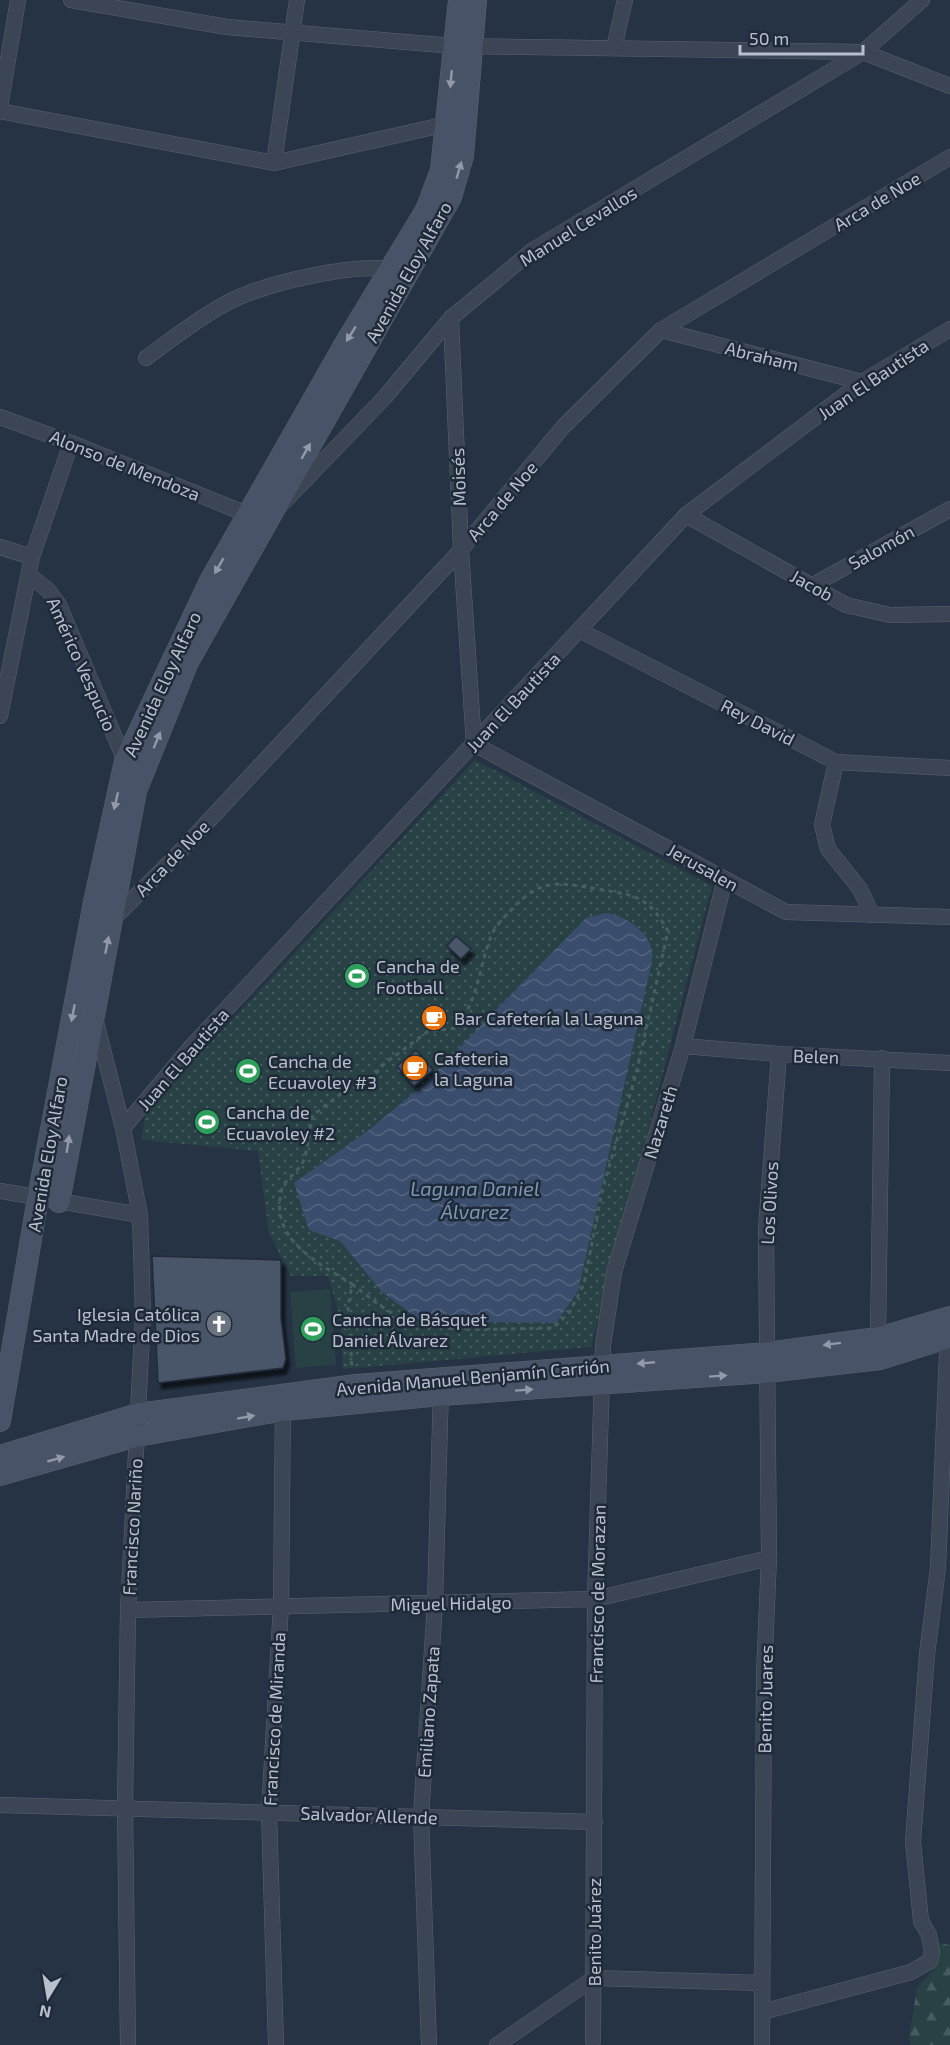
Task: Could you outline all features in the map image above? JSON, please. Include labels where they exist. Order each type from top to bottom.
[{"type":"street","points":[[18,0],[0,109],[274,163],[447,124]]},
{"type":"street","points":[[71,0],[151,7],[226,27],[463,46],[863,52],[950,87]]},
{"type":"street","points":[[274,163],[297,0]]},
{"type":"street","name":"Avenida Eloy Alfaro","points":[[0,1421],[48,1200],[94,1014],[136,791],[188,662],[346,342],[400,271],[451,197],[463,156],[463,46],[459,0]]},
{"type":"street","name":"Avenida Eloy Alfaro","points":[[400,271],[441,170],[447,124],[463,46],[476,0]]},
{"type":"street","points":[[614,48],[625,0]]},
{"type":"street","name":"Manuel Cevallos","points":[[269,498],[284,502],[290,498],[385,397],[451,318],[533,250],[863,52],[922,0]]},
{"type":"street","name":"Arca de Noe","points":[[113,919],[174,858],[461,550],[563,427],[661,330],[950,157]]},
{"type":"street","points":[[146,358],[198,319],[228,302],[260,289],[357,269],[400,271]]},
{"type":"street","name":"Moisés","points":[[451,318],[461,550],[474,744]]},
{"type":"street","name":"Juan El Bautista","points":[[123,1128],[191,1047],[686,515],[862,381],[950,329]]},
{"type":"street","name":"Abraham","points":[[661,330],[862,381]]},
{"type":"street","name":"Alonso de Mendoza","points":[[0,417],[71,443],[249,516]]},
{"type":"street","points":[[0,716],[32,557],[71,443]]},
{"type":"street","name":"Avenida Eloy Alfaro","points":[[48,1200],[81,971],[125,761],[210,581],[249,516],[269,498]]},
{"type":"street","name":"Salomón","points":[[813,585],[950,509]]},
{"type":"street","name":"Jacob","points":[[686,515],[846,604],[890,615],[950,615]]},
{"type":"street","points":[[0,547],[32,557]]},
{"type":"street","name":"Américo Vespucio","points":[[29,575],[48,590],[59,605],[125,761]]},
{"type":"street","name":"Rey David","points":[[579,630],[836,762],[950,768]]},
{"type":"street","name":"Jerusalen","points":[[474,744],[786,912],[950,917]]},
{"type":"street","points":[[836,762],[822,825],[828,849],[860,889],[872,915]]},
{"type":"street","name":"Nazareth","points":[[602,1376],[614,1272],[683,1046],[725,879]]},
{"type":"street","name":"Francisco Nariño","points":[[81,971],[123,1128],[140,1215],[143,1314],[128,1610],[125,1807],[128,2045]]},
{"type":"street","name":"Belen","points":[[683,1046],[779,1054],[950,1063]]},
{"type":"street","name":"Los Olivos","points":[[767,1362],[766,1229],[779,1054]]},
{"type":"street","points":[[878,1338],[882,1058]]},
{"type":"street","points":[[0,1191],[140,1215]]},
{"type":"street","points":[[762,2012],[911,1972],[930,1960],[932,1952],[929,1935],[921,1921],[913,1842],[927,1654],[938,1568],[949,1324]]},
{"type":"street","name":"Avenida Manuel Benjamín Carrión","points":[[767,1362],[949,1324]]},
{"type":"street","name":"Avenida Manuel Benjamín Carrión","points":[[0,1456],[138,1414],[441,1387],[767,1362],[880,1359],[949,1324]]},
{"type":"street","name":"Benito Juares","points":[[762,2045],[764,1674],[769,1558],[767,1362]]},
{"type":"street","name":"Francisco de Morazan","points":[[595,1822],[595,1599],[602,1376]]},
{"type":"street","name":"Avenida Manuel Benjamín Carrión","points":[[0,1474],[137,1436],[356,1385],[441,1387]]},
{"type":"street","name":"Emiliano Zapata","points":[[429,2045],[421,1816],[435,1604],[441,1387]]},
{"type":"street","name":"Francisco de Miranda","points":[[276,2045],[269,1812],[281,1605],[283,1402]]},
{"type":"street","name":"Miguel Hidalgo","points":[[128,1610],[595,1599],[769,1558]]},
{"type":"street","name":"Salvador Allende","points":[[0,1805],[595,1822]]},
{"type":"street","name":"Benito Juárez","points":[[593,2041],[595,1822]]},
{"type":"street","points":[[497,2045],[594,1978],[762,1983]]},
{"type":"path","points":[[545,885],[574,885],[636,896],[657,911],[668,931],[655,997],[602,1191],[584,1284],[569,1313],[553,1328],[434,1327],[399,1317],[352,1284],[295,1247],[280,1219],[282,1187],[300,1169],[306,1155],[313,1115],[342,1093],[370,1080],[384,1064],[427,1032],[455,1028],[472,1003],[490,937],[528,892],[545,885]]},
{"type":"path","points":[[352,1284],[348,1308],[356,1385]]},
{"type":"green space","points":[[475,760],[712,886],[591,1347],[343,1369],[340,1319],[328,1276],[291,1276],[269,1233],[258,1151],[142,1140],[145,1113]]},
{"type":"green space","name":"Cancha de Básquet Daniel Álvarez","points":[[330,1289],[336,1365],[296,1368],[290,1292]]},
{"type":"green space","points":[[939,1943],[950,1945],[950,2045],[911,2045],[909,2037],[917,1988],[934,1969]]},
{"type":"water","name":"Laguna Daniel Álvarez","points":[[606,913],[635,925],[650,944],[652,955],[578,1291],[556,1323],[421,1321],[382,1292],[340,1241],[309,1230],[294,1183],[369,1130],[422,1086],[586,918]]},
{"type":"building","points":[[456,936],[471,949],[461,959],[447,946]]},
{"type":"building","name":"Cafeteria la Laguna","points":[[416,1050],[433,1070],[414,1086],[397,1066]]},
{"type":"building","name":"Iglesia Católica Santa Madre de Dios","points":[[152,1256],[281,1260],[281,1318],[286,1359],[283,1368],[158,1383]]},
{"type":"place","name":"Cancha de Football","points":[[357,976]]},
{"type":"place","name":"Bar Cafetería la Laguna","points":[[434,1018]]},
{"type":"place","name":"Cafeteria la Laguna","points":[[415,1068]]},
{"type":"place","name":"Cancha de Ecuavoley #3","points":[[248,1071]]},
{"type":"place","name":"Cancha de Ecuavoley #2","points":[[207,1122]]},
{"type":"place","name":"Iglesia Católica Santa Madre de Dios","points":[[219,1324]]},
{"type":"place","name":"Cancha de Básquet Daniel Álvarez","points":[[313,1329]]}]
